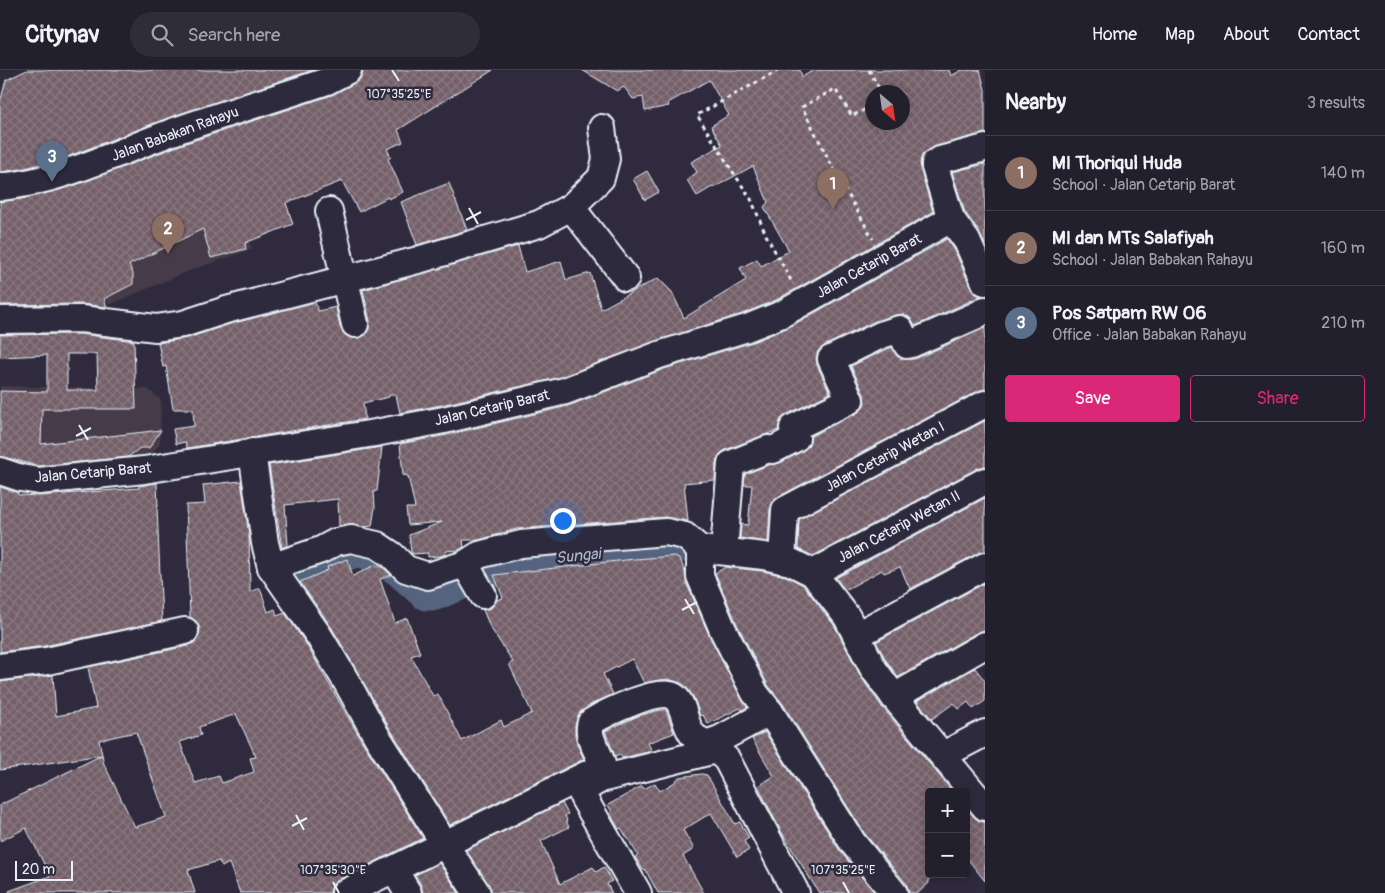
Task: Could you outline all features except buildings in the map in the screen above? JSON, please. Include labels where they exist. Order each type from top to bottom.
[{"type":"street","name":"Jalan Babakan Rahayu","points":[[0,187],[27,184],[89,166],[177,130],[327,81],[348,70]]},
{"type":"street","points":[[0,320],[82,319],[156,328],[183,324],[226,310],[418,260],[539,224],[572,207],[601,178],[606,158],[602,128]]},
{"type":"street","points":[[985,148],[940,160],[934,164],[951,219],[976,239],[985,282]]},
{"type":"street","points":[[572,207],[626,278]]},
{"type":"street","points":[[329,211],[355,324]]},
{"type":"street","name":"Jalan Cetarip Barat","points":[[0,471],[39,481],[144,470],[375,433],[444,420],[565,391],[659,355],[747,328],[804,302],[951,219]]},
{"type":"street","points":[[894,893],[853,843],[770,712],[755,693],[700,576],[712,550],[731,464],[768,449],[773,450],[796,438],[793,428],[850,400],[831,359],[880,335],[900,329],[907,345],[911,344],[985,310]]},
{"type":"street","name":"Jalan Cetarip Wetan I","points":[[782,560],[785,510],[985,404]]},
{"type":"street","points":[[252,452],[270,567],[319,636],[376,735],[477,893]]},
{"type":"street","name":"Jalan Cetarip Wetan II","points":[[813,573],[985,481]]},
{"type":"street","points":[[270,567],[321,550],[336,542],[351,539],[377,545],[392,555],[406,569],[428,576],[465,564],[479,555],[521,544],[666,532],[684,536],[712,550],[764,556],[791,562],[813,573],[847,618],[873,668],[894,697],[985,807]]},
{"type":"street","points":[[465,564],[483,595]]},
{"type":"street","points":[[857,635],[985,566]]},
{"type":"street","points":[[0,667],[47,662],[185,631]]},
{"type":"street","points":[[894,697],[985,645]]},
{"type":"street","points":[[345,893],[598,769],[602,764],[591,741],[589,729],[591,722],[612,711],[651,695],[670,694],[675,697],[693,735],[706,744],[720,739],[770,712]]},
{"type":"street","points":[[943,755],[985,733]]},
{"type":"street","points":[[638,893],[583,797],[584,791],[587,786],[601,780],[712,751],[720,753],[727,760],[796,893]]},
{"type":"street","points":[[394,870],[408,893]]},
{"type":"path","points":[[779,70],[697,116],[751,198],[766,235],[804,302]]},
{"type":"path","points":[[870,70],[878,85]]},
{"type":"path","points":[[865,110],[852,116],[835,89],[802,107],[831,164],[883,257]]},
{"type":"shaded area","points":[[229,194],[252,249],[189,271],[109,305],[98,281]]},
{"type":"shaded area","points":[[0,386],[148,389],[161,400],[160,444],[153,453],[124,463],[47,471],[0,467]]},
{"type":"waterway","name":"Sungai","points":[[476,576],[501,564],[683,545]]},
{"type":"waterway","name":"Sungai","points":[[287,572],[355,550],[368,552],[398,568],[426,593],[435,593],[469,579]]},
{"type":"place","name":"Pos Satpam RW 06","points":[[52,182]]},
{"type":"place","name":"MI Thoriqul Huda","points":[[833,209]]},
{"type":"place","name":"MI dan MTs Salafiyah","points":[[168,254]]}]
